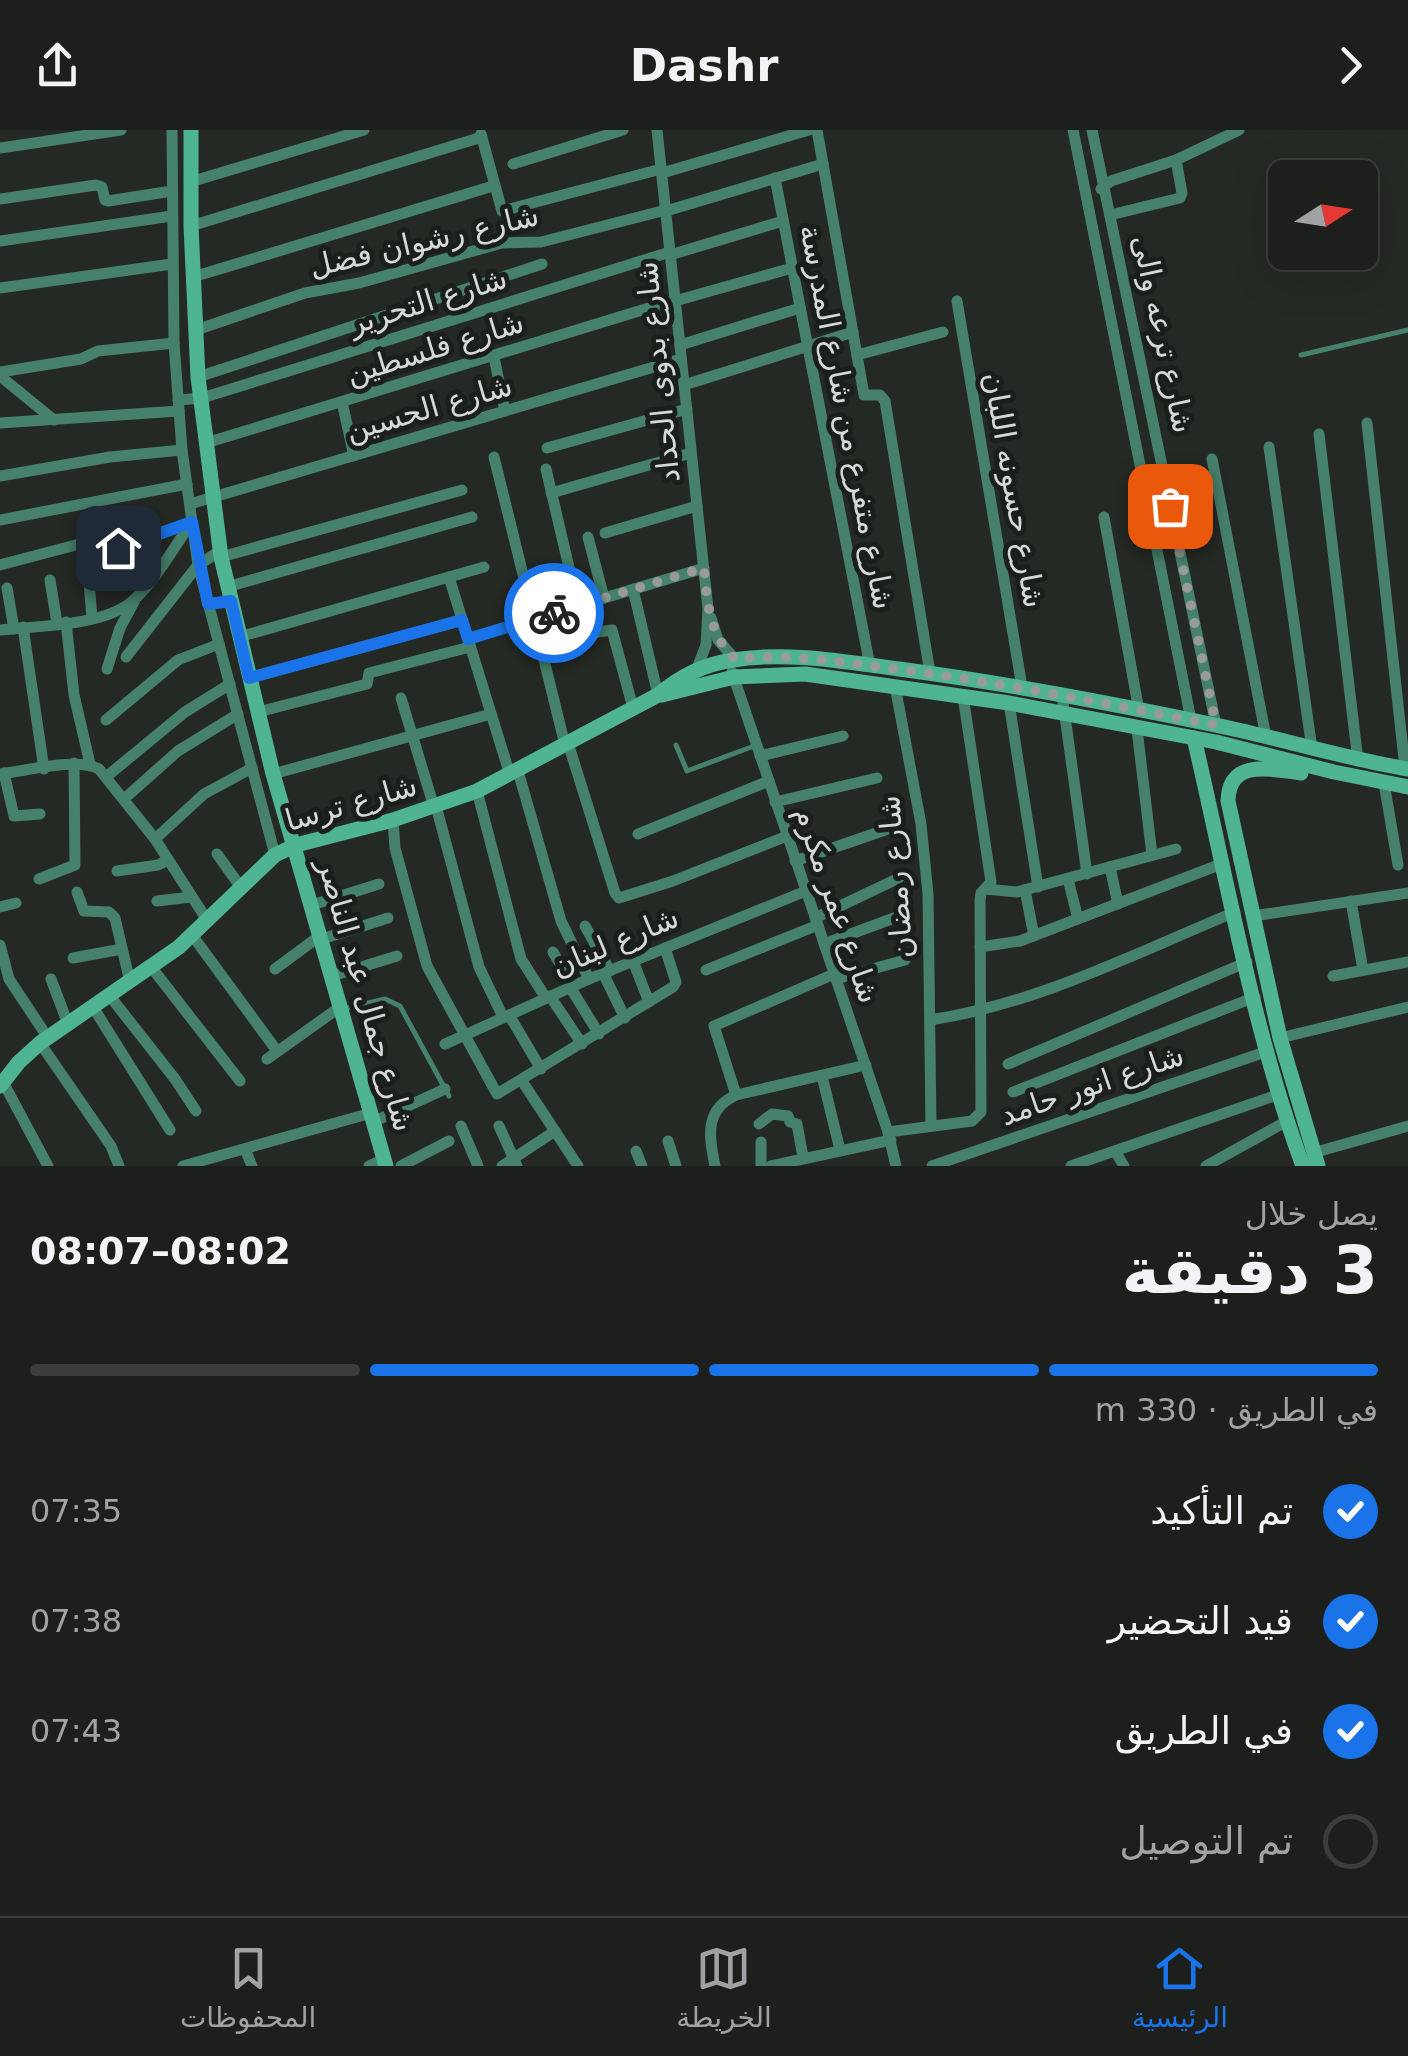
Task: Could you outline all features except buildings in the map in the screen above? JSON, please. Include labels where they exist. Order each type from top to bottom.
[{"type":"main road","name":"شارع جمال عبد الناصر","points":[[196,131],[190,182],[198,377],[220,554],[273,774],[372,1118],[379,1164]]},
{"type":"main road","points":[[658,695],[681,678],[731,660],[789,657],[1022,687],[1406,768]]},
{"type":"main road","points":[[658,695],[734,677],[790,673],[1009,703],[1194,738],[1408,787]]},
{"type":"main road","name":"شارع ترسا","points":[[1,1084],[44,1041],[152,968],[192,935],[275,855],[477,791],[658,695]]},
{"type":"main road","points":[[1194,738],[1286,1121],[1311,1162]]},
{"type":"main road","points":[[1311,1162],[1228,801],[1233,780],[1253,767],[1306,774],[1334,772]]},
{"type":"street","points":[[0,148],[77,133],[121,130]]},
{"type":"street","name":"شارع جمال عبد الناصر","points":[[172,130],[174,343],[192,522],[198,564],[275,855]]},
{"type":"street","points":[[190,182],[364,130]]},
{"type":"street","points":[[514,164],[623,130]]},
{"type":"street","name":"شارع بدوى الحداد","points":[[657,130],[708,609],[706,645],[696,671]]},
{"type":"street","points":[[191,226],[481,134],[499,209],[505,211],[809,130]]},
{"type":"street","points":[[817,130],[864,396],[880,396],[885,401],[930,674]]},
{"type":"street","name":"شارع ترعه والى","points":[[1073,130],[1191,720]]},
{"type":"street","name":"شارع ترعه والى","points":[[1092,130],[1216,725]]},
{"type":"street","points":[[1201,130],[1204,144]]},
{"type":"street","points":[[1087,200],[1111,181],[1176,160],[1239,130]]},
{"type":"street","points":[[1110,215],[1180,198],[1176,160]]},
{"type":"street","name":"شارع رشوان فضل","points":[[196,330],[305,293],[359,283],[502,243],[541,242],[666,211],[823,164]]},
{"type":"street","name":"شارع متفرع من شارع المدرسة","points":[[774,178],[870,666]]},
{"type":"street","points":[[0,200],[99,185],[106,201],[172,191]]},
{"type":"street","points":[[193,277],[493,186]]},
{"type":"street","points":[[0,241],[172,216]]},
{"type":"street","name":"شارع التحرير","points":[[179,411],[202,398],[783,221]]},
{"type":"street","points":[[0,288],[172,264]]},
{"type":"street","points":[[198,377],[542,264]]},
{"type":"street","name":"شارع فلسطين","points":[[208,442],[792,268]]},
{"type":"street","name":"شارع حسونه اللبان","points":[[957,301],[1022,687]]},
{"type":"street","name":"شارع الحسين","points":[[190,504],[506,411],[800,308]]},
{"type":"street","points":[[684,386],[853,332]]},
{"type":"street","points":[[857,355],[944,332]]},
{"type":"street","points":[[0,374],[81,359],[98,351],[174,343]]},
{"type":"street","points":[[494,357],[506,411]]},
{"type":"street","points":[[0,374],[54,420]]},
{"type":"street","points":[[342,402],[354,456]]},
{"type":"street","points":[[547,448],[687,409]]},
{"type":"street","points":[[0,424],[179,411],[205,418]]},
{"type":"street","points":[[1367,424],[1406,768]]},
{"type":"street","points":[[1319,434],[1358,760]]},
{"type":"street","points":[[1269,447],[1312,749]]},
{"type":"street","points":[[0,476],[110,457],[182,450]]},
{"type":"street","points":[[552,493],[691,452]]},
{"type":"street","points":[[494,457],[566,744],[617,897],[673,881],[787,836]]},
{"type":"street","points":[[1212,459],[1266,737]]},
{"type":"street","points":[[546,469],[578,606]]},
{"type":"street","points":[[0,520],[187,484]]},
{"type":"street","points":[[126,657],[198,564],[220,554],[462,490]]},
{"type":"street","points":[[605,532],[697,506]]},
{"type":"street","points":[[1104,517],[1138,711]]},
{"type":"street","points":[[208,604],[229,594],[472,518]]},
{"type":"street","points":[[0,566],[110,536],[119,549],[192,522]]},
{"type":"street","points":[[107,670],[120,628],[142,590],[192,522]]},
{"type":"street","points":[[588,537],[604,598]]},
{"type":"street","points":[[240,637],[484,568]]},
{"type":"street","points":[[258,712],[367,684],[369,673],[704,568]]},
{"type":"street","points":[[88,570],[92,618]]},
{"type":"street","points":[[449,577],[560,921],[589,979]]},
{"type":"street","points":[[50,580],[90,764]]},
{"type":"street","points":[[7,588],[12,629],[44,769]]},
{"type":"street","points":[[12,629],[111,614],[142,590]]},
{"type":"street","points":[[633,590],[658,695]]},
{"type":"street","name":"شارع بدوى الحداد","points":[[708,609],[718,640],[731,660]]},
{"type":"street","points":[[249,678],[462,620]]},
{"type":"street","points":[[590,633],[612,630],[633,708]]},
{"type":"street","points":[[106,720],[178,660],[219,644]]},
{"type":"street","name":"شارع عمر مكرم","points":[[731,660],[775,802],[866,1064],[896,1166]]},
{"type":"street","points":[[106,776],[185,712],[230,684]]},
{"type":"street","name":"شارع رمضان","points":[[895,686],[925,861],[930,926],[931,1125]]},
{"type":"street","points":[[1062,695],[1087,874]]},
{"type":"street","points":[[771,1166],[931,1125],[972,1120],[980,1112],[980,900],[991,882],[963,696]]},
{"type":"street","points":[[401,698],[479,966],[541,1069]]},
{"type":"street","points":[[1009,703],[1032,889],[1034,936]]},
{"type":"street","points":[[124,799],[178,751],[238,714]]},
{"type":"street","points":[[273,774],[491,714]]},
{"type":"street","points":[[1137,728],[1152,856]]},
{"type":"street","points":[[758,750],[842,736]]},
{"type":"street","points":[[39,879],[75,865],[74,763]]},
{"type":"street","points":[[40,814],[14,816],[2,774],[90,764],[106,776],[124,799],[207,920]]},
{"type":"street","points":[[154,839],[204,794],[252,768]]},
{"type":"street","points":[[775,802],[877,778]]},
{"type":"street","points":[[638,834],[768,781]]},
{"type":"street","points":[[1384,783],[1402,850],[1398,864]]},
{"type":"street","points":[[477,791],[521,959],[582,1044]]},
{"type":"street","points":[[393,820],[395,848],[425,960],[497,1094],[625,1018],[676,982],[665,948]]},
{"type":"street","points":[[796,861],[888,829]]},
{"type":"street","points":[[985,889],[1032,889],[1176,849]]},
{"type":"street","points":[[217,854],[240,886]]},
{"type":"street","points":[[118,871],[168,860]]},
{"type":"street","points":[[980,947],[1034,936],[1224,863]]},
{"type":"street","points":[[1110,868],[1118,904]]},
{"type":"street","points":[[706,970],[816,922],[898,878]]},
{"type":"street","points":[[1068,879],[1078,919]]},
{"type":"street","points":[[312,905],[379,884]]},
{"type":"street","name":"شارع لبنان","points":[[446,1044],[571,986],[806,891]]},
{"type":"street","points":[[77,892],[84,911],[112,914],[130,982]]},
{"type":"street","points":[[1253,916],[1408,893]]},
{"type":"street","points":[[158,902],[192,898]]},
{"type":"street","points":[[1351,901],[1364,970]]},
{"type":"street","points":[[0,906],[16,903]]},
{"type":"street","points":[[930,1020],[1023,1000],[1236,912]]},
{"type":"street","points":[[824,944],[902,915]]},
{"type":"street","points":[[275,969],[321,937],[388,918]]},
{"type":"street","points":[[585,926],[625,1018]]},
{"type":"street","points":[[192,935],[272,1055],[340,1008]]},
{"type":"street","points":[[0,945],[10,979],[111,1146],[119,1166]]},
{"type":"street","points":[[72,958],[122,948]]},
{"type":"street","points":[[553,952],[598,1034]]},
{"type":"street","points":[[332,976],[397,956]]},
{"type":"street","points":[[736,1095],[714,1026],[835,976],[904,960]]},
{"type":"street","points":[[633,961],[649,1002]]},
{"type":"street","points":[[1008,1064],[1246,962]]},
{"type":"street","points":[[1333,976],[1408,962]]},
{"type":"street","points":[[152,968],[240,1080]]},
{"type":"street","points":[[51,978],[68,1024]]},
{"type":"street","points":[[109,996],[196,1111]]},
{"type":"street","points":[[1014,1092],[1255,997]]},
{"type":"street","points":[[93,1007],[170,1130]]},
{"type":"street","points":[[1280,1038],[1408,1008]]},
{"type":"street","name":"شارع انور حامد","points":[[932,1166],[1268,1051]]},
{"type":"street","points":[[715,1166],[710,1122],[724,1100],[866,1064]]},
{"type":"street","points":[[822,1076],[840,1150]]},
{"type":"street","points":[[522,1080],[578,1166]]},
{"type":"street","points":[[1,1084],[48,1166]]},
{"type":"street","points":[[184,1166],[372,1118],[447,1092]]},
{"type":"street","points":[[1071,1166],[1280,1094]]},
{"type":"street","points":[[758,1124],[772,1114],[788,1116],[790,1122],[797,1124],[802,1157]]},
{"type":"street","points":[[1206,1166],[1286,1121],[1295,1166]]},
{"type":"street","points":[[461,1126],[478,1166]]},
{"type":"street","points":[[499,1126],[515,1162]]},
{"type":"street","points":[[1311,1162],[1408,1126]]},
{"type":"street","points":[[502,1166],[515,1162],[555,1131]]},
{"type":"street","points":[[401,1166],[449,1141]]},
{"type":"street","points":[[668,1141],[676,1166]]},
{"type":"street","points":[[760,1142],[761,1166]]},
{"type":"street","points":[[245,1149],[252,1166]]},
{"type":"street","points":[[1116,1150],[1124,1166]]},
{"type":"street","points":[[636,1151],[642,1166]]},
{"type":"lane","points":[[1301,355],[1408,330]]},
{"type":"lane","points":[[676,745],[687,771],[758,750]]},
{"type":"lane","points":[[340,1008],[385,999],[400,1006],[447,1092]]},
{"type":"way so far","points":[[554,613],[704,568],[708,609],[718,640],[735,659],[789,657],[930,674],[1022,687],[1216,725],[1170,506]]},
{"type":"route","points":[[118,548],[192,522],[208,604],[231,601],[249,678],[462,620],[468,639],[554,613]]}]
